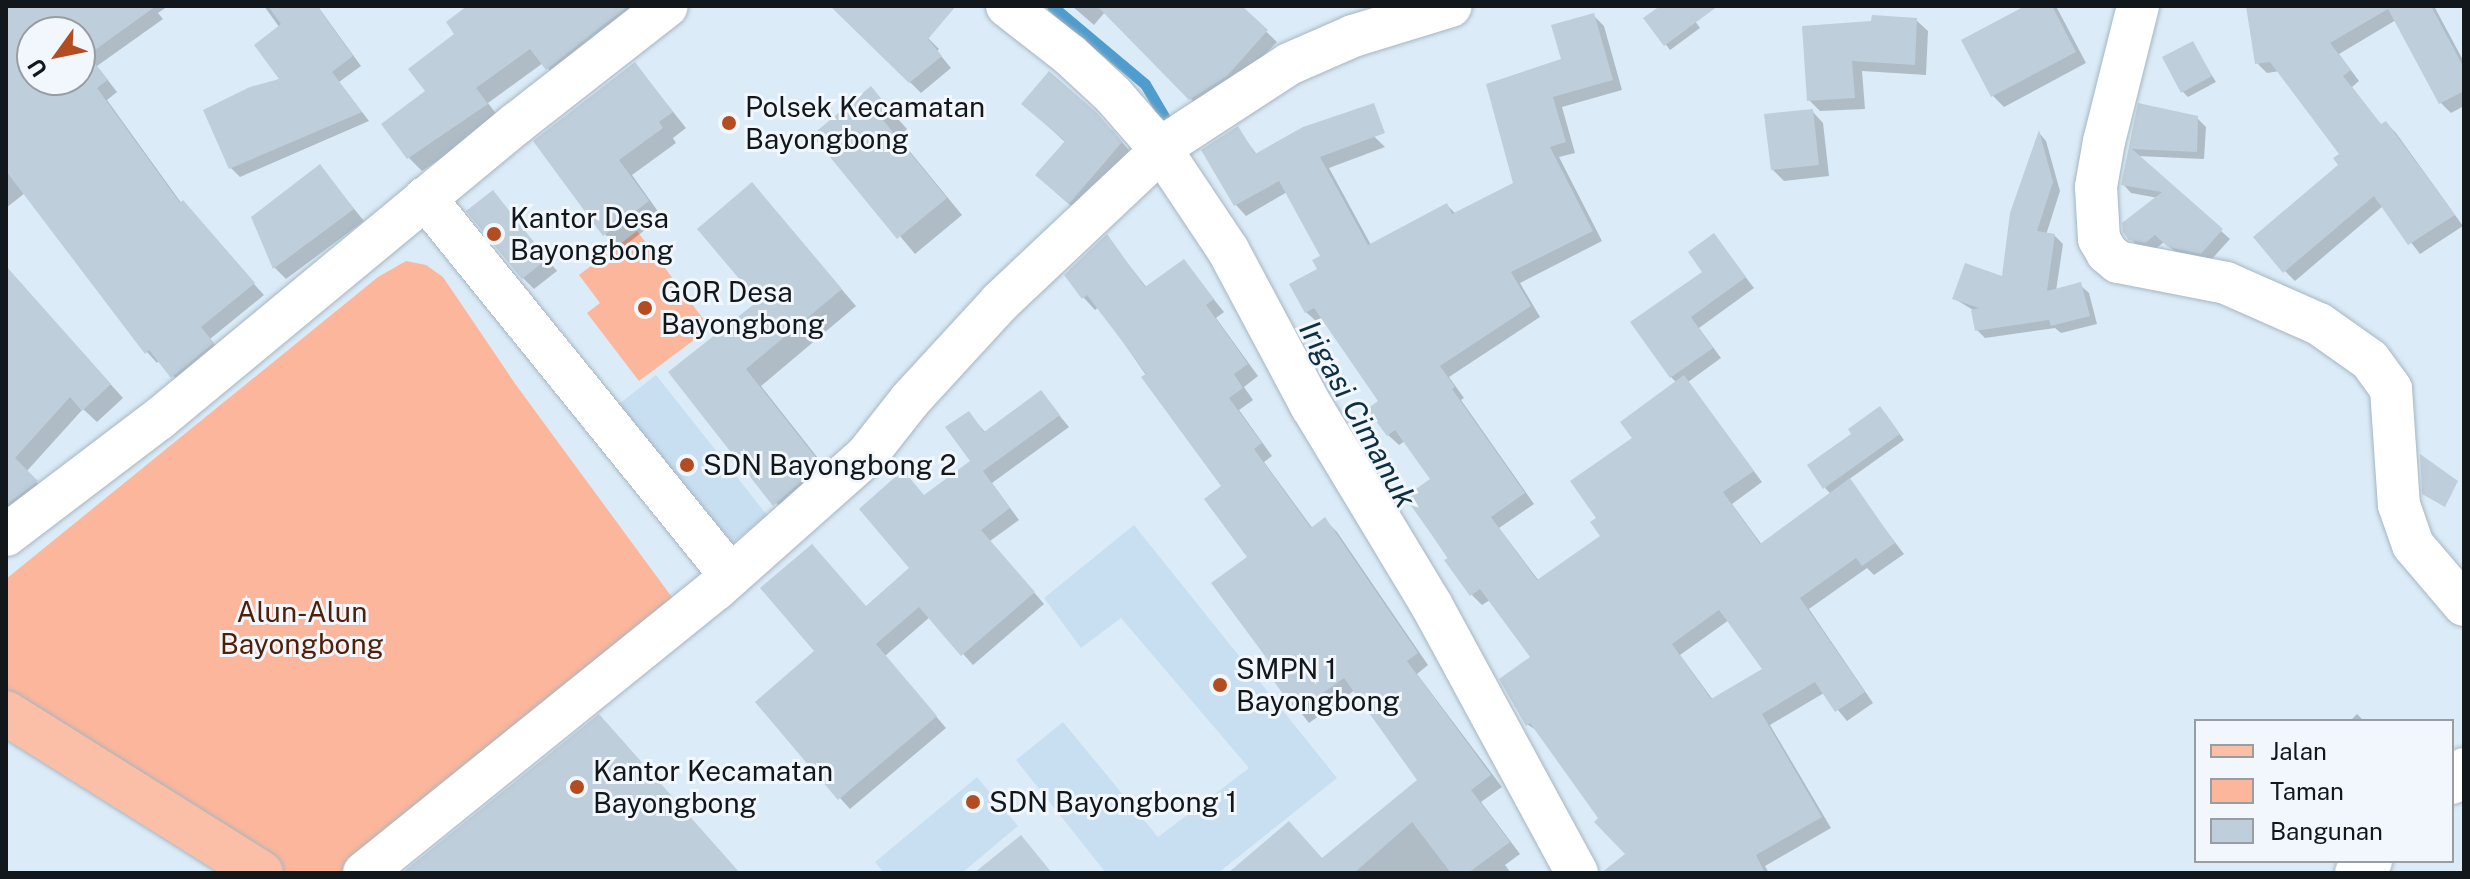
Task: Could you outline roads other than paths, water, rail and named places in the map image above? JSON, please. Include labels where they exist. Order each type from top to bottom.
[{"type":"main road","points":[[6,713],[261,873]]},
{"type":"street","points":[[6,535],[159,419],[425,198],[667,6]]},
{"type":"street","points":[[1007,6],[1070,55],[1167,146],[1228,250],[1312,407],[1432,606],[1577,873]]},
{"type":"street","points":[[364,873],[731,576],[866,456],[910,400],[1000,302],[1167,146],[1207,115],[1289,64],[1353,36],[1451,6]]},
{"type":"street","points":[[2138,6],[2104,141],[2096,187],[2099,239],[2118,262],[2226,283],[2280,305],[2319,324],[2370,360],[2391,389],[2399,505],[2413,545],[2464,605]]},
{"type":"street","points":[[425,198],[731,576]]},
{"type":"waterway","name":"Irigasi Cimanuk","points":[[1052,6],[1145,84],[1172,130]]},
{"type":"place","name":"Polsek Kecamatan Bayongbong","points":[[729,123]]},
{"type":"place","name":"Kantor Desa Bayongbong","points":[[494,234]]},
{"type":"place","name":"GOR Desa Bayongbong","points":[[645,308]]},
{"type":"place","name":"SDN Bayongbong 2","points":[[687,465]]},
{"type":"place","name":"SMPN 1 Bayongbong","points":[[1220,685]]},
{"type":"place","name":"Kantor Kecamatan Bayongbong","points":[[577,787]]},
{"type":"place","name":"SDN Bayongbong 1","points":[[973,802]]},
{"type":"park label","name":"Alun-Alun Bayongbong","points":[[302,628]]}]
